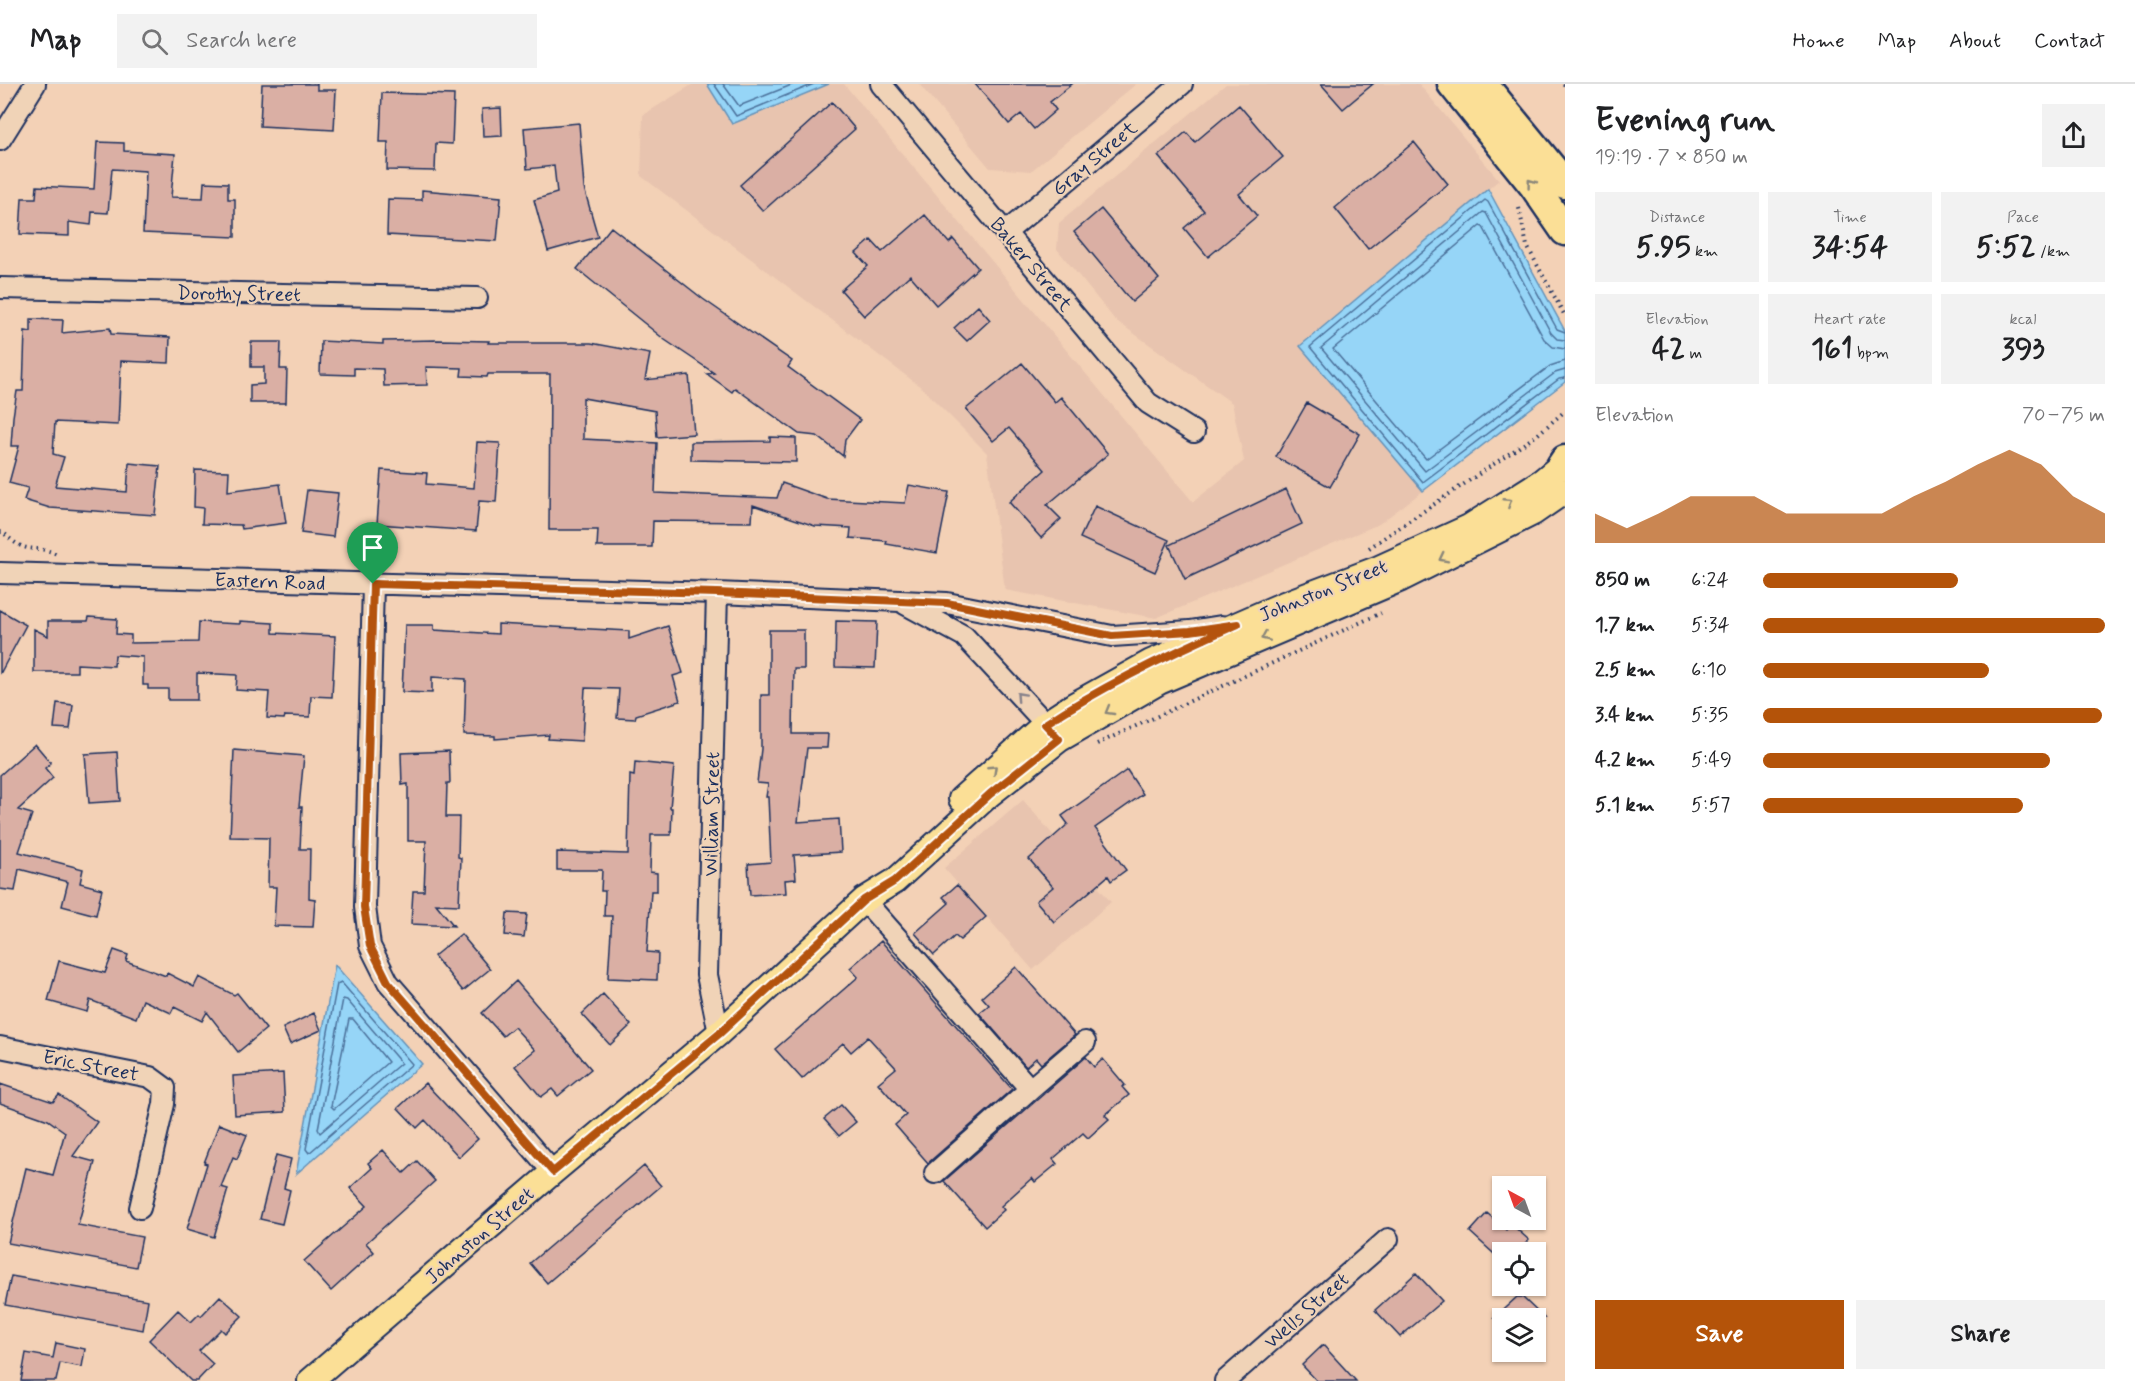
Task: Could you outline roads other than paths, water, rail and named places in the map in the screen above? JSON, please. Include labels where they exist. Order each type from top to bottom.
[{"type":"highway","points":[[1452,84],[1534,186],[1565,231]]},
{"type":"highway","points":[[1491,89],[1565,184]]},
{"type":"main road","name":"Johnston Street","points":[[310,1381],[553,1172],[719,1034],[864,900],[895,881],[990,794],[1052,731],[1074,705],[1151,662],[1238,624],[1379,568],[1469,527],[1542,481],[1564,470]]},
{"type":"main road","name":"Johnston Street","points":[[1052,731],[1159,682],[1401,579],[1533,513],[1564,470]]},
{"type":"street","points":[[0,140],[35,84]]},
{"type":"street","name":"Baker Street","points":[[881,84],[1148,403],[1194,432]]},
{"type":"street","name":"Gray Street","points":[[1005,232],[1182,84]]},
{"type":"street","name":"Dorothy Street","points":[[0,288],[477,298]]},
{"type":"street","name":"Eastern Road","points":[[0,573],[717,593],[947,603],[1112,636],[1190,631],[1238,624]]},
{"type":"street","points":[[373,584],[364,907],[370,946],[388,982],[553,1172]]},
{"type":"street","name":"William Street","points":[[717,593],[707,975],[719,1034]]},
{"type":"street","name":"Eastern Road","points":[[900,601],[964,636],[1052,731]]},
{"type":"street","points":[[864,900],[1030,1089]]},
{"type":"street","points":[[935,1173],[1085,1042]]},
{"type":"street","name":"Eric Street","points":[[0,1047],[150,1077],[165,1088],[164,1104],[140,1208]]},
{"type":"street","name":"Wells Street","points":[[1225,1381],[1388,1239]]},
{"type":"water","points":[[707,84],[829,84],[732,124]]},
{"type":"water","points":[[1488,189],[1565,331],[1565,382],[1423,491],[1300,346]]},
{"type":"water","points":[[335,965],[422,1064],[296,1174]]}]
